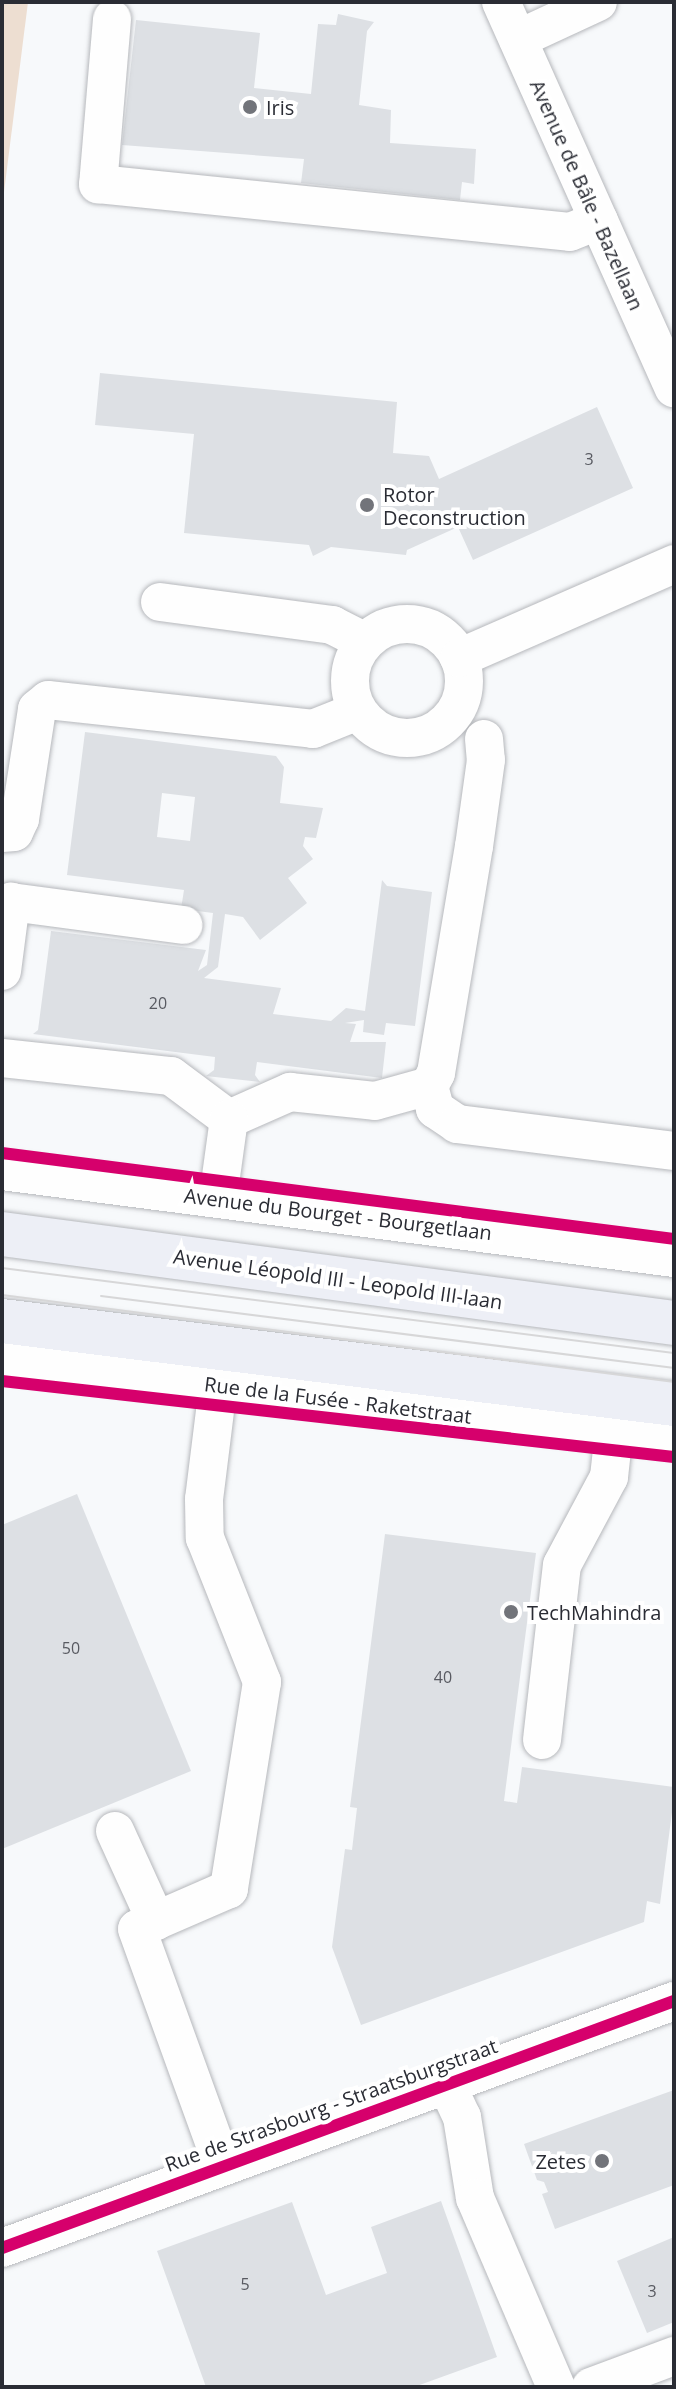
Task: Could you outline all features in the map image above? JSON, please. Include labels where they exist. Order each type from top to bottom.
[{"type":"main road","name":"Avenue Léopold III - Leopold III-laan","points":[[2,1234],[674,1323]]},
{"type":"main road","points":[[2,1321],[674,1404]]},
{"type":"street","name":"Avenue de Bâle - Bazellaan","points":[[501,2],[674,388]]},
{"type":"street","points":[[518,39],[598,2]]},
{"type":"street","points":[[112,19],[98,184],[570,232],[599,220]]},
{"type":"street","points":[[459,658],[674,564]]},
{"type":"street","points":[[160,602],[332,625],[365,642]]},
{"type":"street","points":[[416,625],[434,631],[459,658],[462,698],[452,716],[427,735],[412,738],[381,732],[358,711],[350,675],[365,642],[389,627],[416,625]]},
{"type":"street","points":[[2,833],[14,832],[20,819],[37,709],[48,700],[313,729],[358,711]]},
{"type":"street","points":[[484,739],[486,760],[474,846],[436,1073],[429,1086],[435,1109],[457,1124],[674,1151]]},
{"type":"street","points":[[2,971],[6,902],[183,925]]},
{"type":"street","points":[[2,1058],[171,1076],[229,1119]]},
{"type":"street","points":[[229,1119],[290,1092],[375,1101],[429,1086]]},
{"type":"street","points":[[218,1198],[229,1119]]},
{"type":"street","name":"Avenue du Bourget - Bourgetlaan","points":[[2,1171],[674,1258]]},
{"type":"street","name":"Rue de la Fusée - Raketstraat","points":[[2,1362],[674,1439]]},
{"type":"street","points":[[218,1387],[204,1499],[205,1538],[262,1682],[229,1889],[137,1929],[223,2166]]},
{"type":"street","points":[[542,1740],[562,1565],[609,1477],[614,1432]]},
{"type":"street","points":[[115,1831],[156,1921]]},
{"type":"street","name":"Rue de Strasbourg - Straatsburgstraat","points":[[2,2248],[674,2001]]},
{"type":"street","points":[[446,2083],[462,2117],[475,2198],[556,2387]]},
{"type":"street","points":[[591,2387],[674,2356]]},
{"type":"shaded area","points":[[2,2],[28,2],[2,208]]},
{"type":"building","name":"Iris","points":[[338,14],[374,22],[367,31],[359,105],[391,110],[390,143],[476,149],[474,184],[462,182],[460,200],[301,183],[304,159],[122,145],[136,20],[260,33],[254,88],[311,94],[318,24],[336,25]]},
{"type":"building","points":[[100,373],[397,402],[393,453],[429,456],[439,479],[597,407],[633,488],[473,560],[458,527],[407,550],[406,555],[331,547],[313,556],[309,545],[184,533],[194,434],[95,425]]},
{"type":"building","points":[[85,732],[276,756],[284,767],[280,803],[323,808],[316,838],[305,837],[303,846],[313,859],[288,878],[307,903],[260,940],[243,917],[225,914],[218,967],[204,978],[281,988],[273,1014],[331,1021],[346,1008],[365,1011],[382,880],[387,886],[432,892],[415,1026],[386,1023],[384,1035],[363,1032],[364,1020],[345,1023],[356,1024],[350,1042],[386,1042],[382,1078],[257,1062],[255,1075],[260,1082],[206,1076],[214,1070],[215,1057],[33,1034],[38,1030],[51,931],[206,950],[198,971],[207,965],[213,913],[181,909],[184,890],[67,875]],"holes":[[[162,793],[195,797],[190,841],[157,837]]]},
{"type":"building","points":[[77,1494],[191,1771],[2,1849],[2,1525]]},
{"type":"building","points":[[385,1534],[536,1553],[504,1801],[517,1803],[522,1767],[674,1787],[674,1797],[660,1904],[647,1901],[644,1922],[361,2025],[332,1947],[345,1849],[352,1850],[357,1808],[350,1807]]},
{"type":"building","name":"Zetes","points":[[674,2090],[674,2185],[555,2229],[542,2194],[548,2192],[544,2182],[537,2180],[524,2144]]},
{"type":"building","points":[[441,2201],[497,2357],[414,2387],[206,2387],[157,2251],[292,2202],[326,2295],[387,2273],[371,2227]]},
{"type":"building","points":[[674,2237],[674,2322],[647,2333],[617,2261]]},
{"type":"tram line","points":[[2,1268],[674,1353]]},
{"type":"tram line","points":[[2,1295],[674,1382]]},
{"type":"tram line","points":[[101,1296],[674,1368]]},
{"type":"cycle path","points":[[2,1153],[674,1239]]},
{"type":"cycle path","points":[[2,1381],[674,1457]]},
{"type":"cycle path","points":[[2,2248],[674,2001]]},
{"type":"place","name":"Iris","points":[[250,107]]},
{"type":"place","name":"Rotor Deconstruction","points":[[367,505]]},
{"type":"place","name":"TechMahindra","points":[[511,1612]]},
{"type":"place","name":"Zetes","points":[[602,2161]]}]
